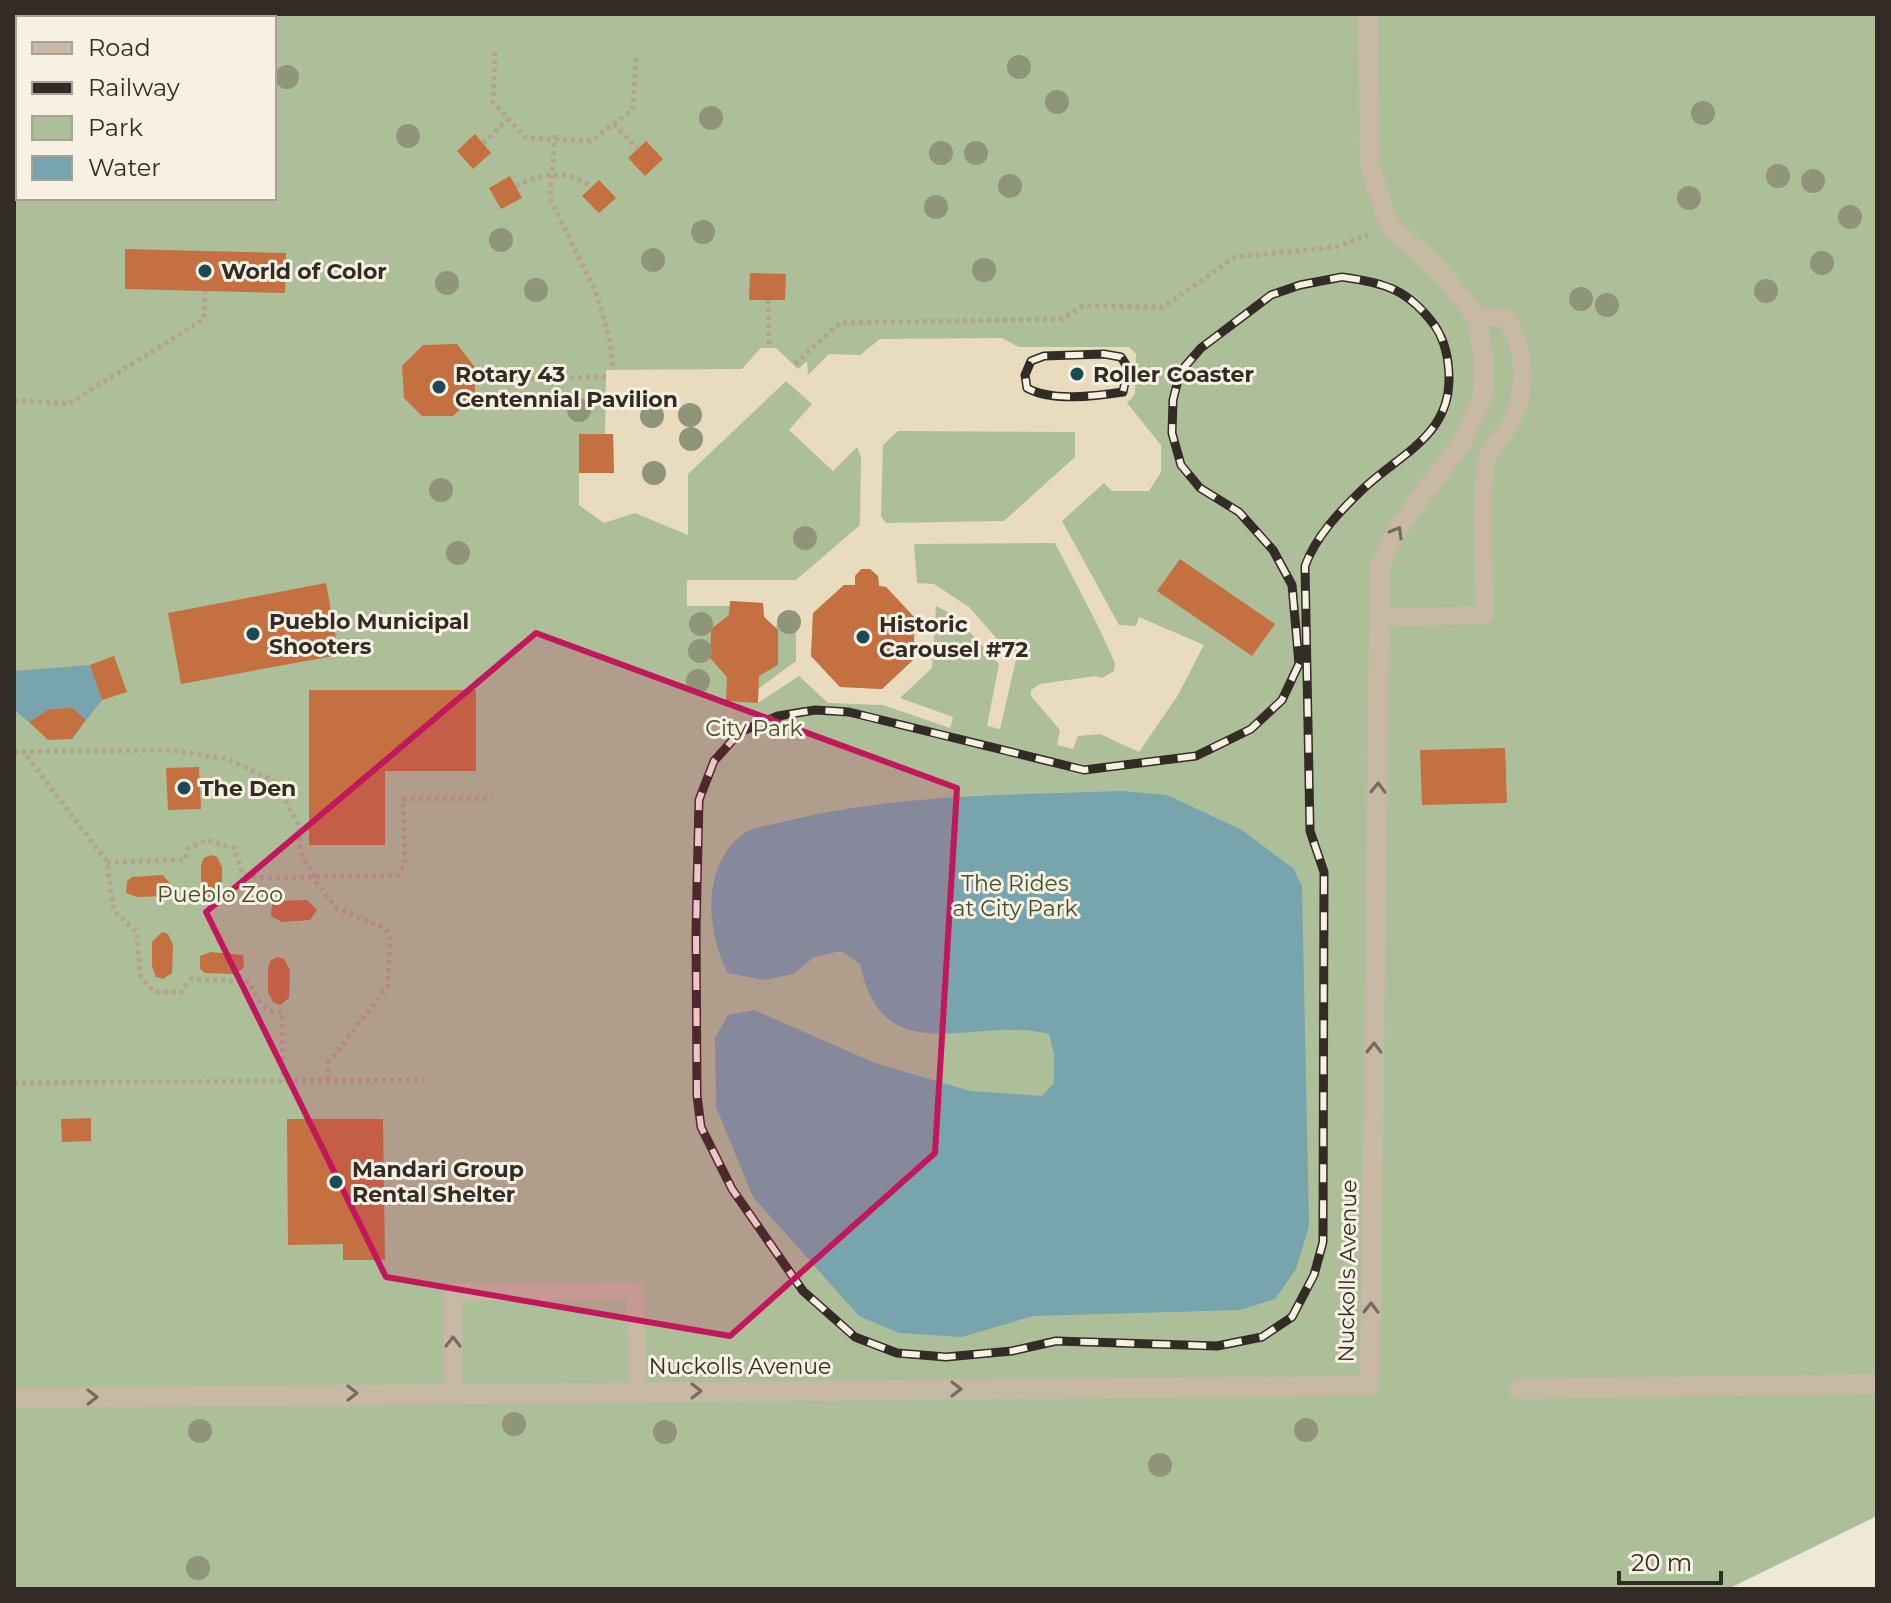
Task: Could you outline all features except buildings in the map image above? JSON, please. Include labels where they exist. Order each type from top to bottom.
[{"type":"street","name":"Nuckolls Avenue","points":[[14,1398],[1370,1386],[1380,566],[1396,531],[1462,442],[1483,396],[1484,357],[1476,316],[1436,267],[1391,227],[1370,164],[1368,14]]},
{"type":"street","points":[[1518,1389],[1877,1384]]},
{"type":"lane","points":[[1380,618],[1484,615],[1485,462],[1511,422],[1520,396],[1522,362],[1518,337],[1506,318],[1476,316]]},
{"type":"lane","points":[[453,1392],[453,1292],[635,1291],[638,1391]]},
{"type":"path","points":[[495,52],[493,102],[526,138],[591,141],[633,109],[636,54]]},
{"type":"path","points":[[483,143],[508,118]]},
{"type":"path","points":[[614,124],[638,149]]},
{"type":"path","points":[[555,137],[550,198],[597,295],[610,341],[613,370]]},
{"type":"path","points":[[516,186],[536,177],[551,176],[573,177],[591,187]]},
{"type":"path","points":[[795,364],[840,323],[1062,319],[1083,306],[1163,307],[1235,257],[1336,247],[1391,227]]},
{"type":"path","points":[[14,400],[68,404],[204,319],[205,291]]},
{"type":"path","points":[[768,300],[769,348]]},
{"type":"path","points":[[474,380],[606,377]]},
{"type":"path","points":[[14,752],[27,755],[169,750],[227,759],[273,780],[298,823],[300,850],[336,908],[385,928],[390,937],[388,986],[329,1062],[327,1080]]},
{"type":"path","points":[[27,755],[107,862],[114,911],[137,932],[140,975],[154,992],[181,992],[191,979],[249,982],[259,1003],[273,1013],[282,1012],[283,1081]]},
{"type":"path","points":[[107,862],[185,860],[188,849],[206,840],[234,848],[242,874],[267,878],[398,875],[405,864],[403,799],[492,799]]},
{"type":"path","points":[[14,1083],[425,1080]]},
{"type":"highlighted area","points":[[536,633],[957,788],[935,1153],[730,1336],[386,1277],[206,912]]},
{"type":"green space","name":"City Park","points":[[14,14],[1877,14],[1877,1516],[1728,1589],[14,1589]]},
{"type":"shaded area","points":[[1002,338],[1019,347],[1129,347],[1136,354],[1135,394],[1127,403],[1161,445],[1161,472],[1149,491],[1112,491],[1104,483],[1062,521],[1119,625],[1136,626],[1139,617],[1204,645],[1178,695],[1139,752],[1100,734],[1078,736],[1073,749],[1057,745],[1060,730],[1031,696],[1031,690],[1040,684],[1096,676],[1102,678],[1114,671],[1115,663],[1055,543],[914,544],[917,583],[934,584],[969,607],[1016,660],[1000,729],[987,726],[999,664],[954,615],[936,606],[932,668],[900,698],[953,717],[950,728],[883,705],[828,703],[799,676],[758,703],[758,689],[796,661],[796,610],[775,627],[764,617],[763,603],[731,601],[730,606],[687,606],[687,580],[796,580],[860,525],[861,457],[857,447],[833,471],[789,430],[812,404],[786,381],[688,474],[688,535],[635,513],[604,523],[579,505],[579,473],[614,473],[613,434],[605,434],[606,370],[742,369],[761,348],[776,348],[798,369],[807,361],[808,375],[829,354],[860,355],[880,339]],"holes":[[[898,431],[1075,432],[1075,457],[1004,521],[886,523],[881,516],[883,445]],[[870,569],[878,576],[879,586],[886,587],[915,618],[913,660],[882,689],[840,687],[811,656],[813,613],[844,585],[855,585],[855,576],[861,570]]]},
{"type":"water","points":[[90,665],[102,700],[86,720],[72,708],[49,709],[29,722],[14,710],[14,671]]},
{"type":"water","points":[[1122,791],[1167,795],[1242,830],[1294,869],[1302,887],[1309,1226],[1296,1269],[1275,1299],[1240,1310],[1033,1316],[962,1337],[899,1333],[859,1316],[753,1197],[716,1107],[715,1038],[728,1015],[754,1010],[875,1063],[970,1091],[1042,1096],[1054,1083],[1054,1054],[1049,1034],[991,1030],[935,1034],[910,1030],[889,1019],[872,998],[860,964],[841,951],[814,957],[793,974],[764,980],[728,973],[715,938],[712,919],[714,881],[720,863],[729,847],[747,832],[825,813],[909,801]]},
{"type":"railway","points":[[1342,277],[1383,285],[1415,304],[1435,326],[1441,338],[1449,379],[1447,399],[1432,430],[1346,506],[1322,534],[1305,566],[1310,831],[1324,872],[1323,1242],[1314,1275],[1292,1317],[1262,1337],[1217,1346],[1056,1341],[1012,1351],[946,1357],[897,1353],[855,1337],[803,1291],[732,1189],[701,1127],[697,1095],[699,800],[714,761],[740,732],[778,716],[815,710],[849,712],[1084,770],[1196,756],[1251,729],[1282,700],[1299,664],[1292,585],[1273,550],[1239,512],[1200,488],[1181,465],[1172,433],[1173,400],[1180,372],[1201,348],[1271,295],[1300,285],[1342,277]]},
{"type":"railway","points":[[1104,354],[1121,357],[1128,368],[1123,392],[1061,396],[1027,388],[1025,375],[1031,361],[1044,356],[1104,354]]},
{"type":"place","name":"World of Color","points":[[205,271]]},
{"type":"place","name":"Roller Coaster","points":[[1077,374]]},
{"type":"place","name":"Rotary 43 Centennial Pavilion","points":[[439,387]]},
{"type":"place","name":"Pueblo Municipal Shooters","points":[[253,634]]},
{"type":"place","name":"Historic Carousel #72","points":[[863,637]]},
{"type":"place","name":"The Den","points":[[184,788]]},
{"type":"place","name":"Mandari Group Rental Shelter","points":[[336,1182]]},
{"type":"park label","name":"Pueblo Zoo","points":[[220,894]]},
{"type":"park label","name":"The Rides at City Park","points":[[1015,896]]}]
